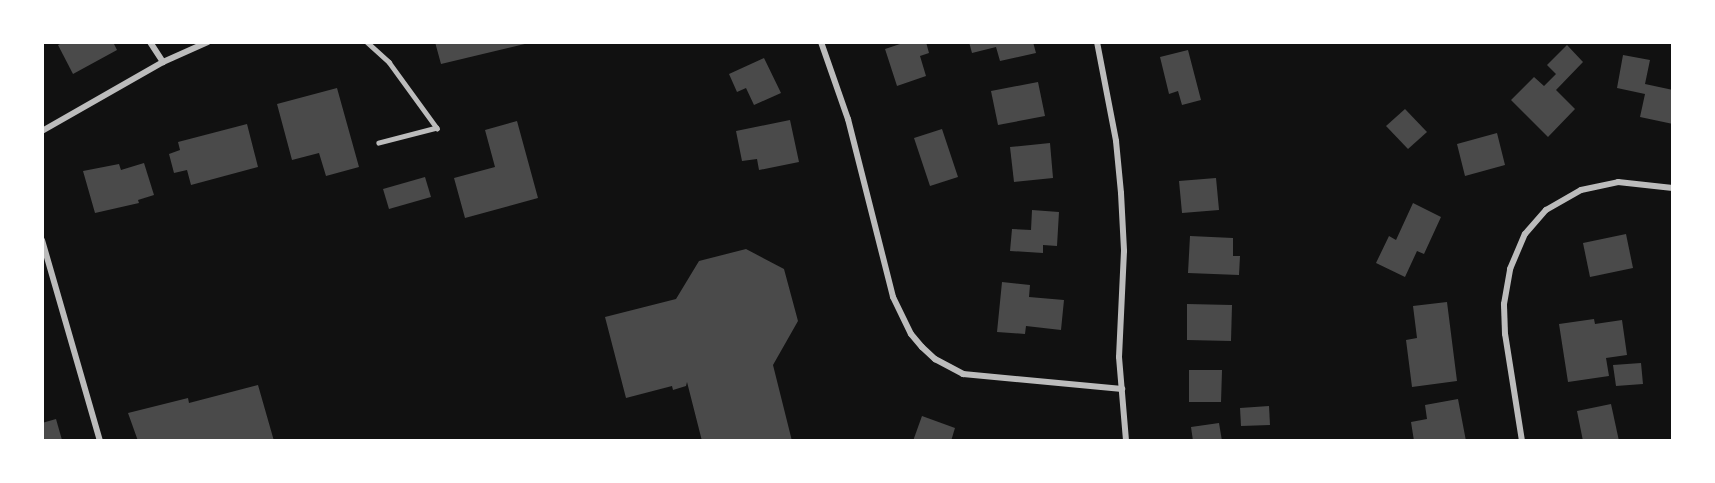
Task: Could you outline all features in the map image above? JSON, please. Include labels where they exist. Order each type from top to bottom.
[{"type":"street","points":[[150,42],[163,62]]},
{"type":"street","points":[[42,131],[163,62],[208,42]]},
{"type":"street","points":[[820,42],[848,119],[893,297],[911,334],[922,347],[935,359],[963,374],[1122,389]]},
{"type":"street","points":[[1096,42],[1116,141],[1121,193],[1124,251],[1119,357],[1126,441]]},
{"type":"street","points":[[1522,441],[1505,334],[1504,304],[1510,269],[1525,234],[1546,210],[1581,190],[1618,182],[1673,188]]},
{"type":"street","points":[[42,240],[100,441]]},
{"type":"lane","points":[[367,42],[389,62],[437,128],[379,143]]},
{"type":"building","points":[[64,42],[113,42],[117,50],[73,74],[58,45]]},
{"type":"building","points":[[435,42],[529,42],[529,43],[441,64]]},
{"type":"building","points":[[906,42],[926,42],[929,53],[920,56],[926,76],[897,86],[885,49]]},
{"type":"building","points":[[969,42],[1033,42],[1036,53],[1000,61],[996,47],[972,53]]},
{"type":"building","points":[[1567,45],[1583,62],[1556,90],[1575,109],[1548,137],[1511,100],[1534,77],[1544,86],[1556,74],[1547,65]]},
{"type":"building","points":[[1188,50],[1201,100],[1182,105],[1178,91],[1169,94],[1160,57]]},
{"type":"building","points":[[1623,55],[1650,60],[1645,84],[1673,90],[1673,124],[1640,117],[1645,94],[1617,88]]},
{"type":"building","points":[[764,58],[781,93],[754,105],[746,88],[737,92],[729,74]]},
{"type":"building","points":[[1038,82],[1045,116],[998,125],[991,91]]},
{"type":"building","points":[[337,88],[359,167],[326,176],[319,153],[292,160],[277,104]]},
{"type":"building","points":[[1405,109],[1427,132],[1408,149],[1386,126]]},
{"type":"building","points":[[790,120],[799,162],[759,170],[757,159],[742,161],[736,131]]},
{"type":"building","points":[[517,121],[538,198],[465,218],[454,178],[495,167],[485,130]]},
{"type":"building","points":[[247,124],[258,167],[191,185],[187,170],[174,173],[169,154],[180,150],[178,142]]},
{"type":"building","points":[[942,129],[958,177],[930,186],[914,138]]},
{"type":"building","points":[[1497,133],[1505,165],[1465,176],[1457,144]]},
{"type":"building","points":[[1050,143],[1053,178],[1014,182],[1010,147]]},
{"type":"building","points":[[144,163],[154,195],[138,200],[139,203],[95,213],[83,171],[119,164],[121,170]]},
{"type":"building","points":[[425,177],[431,197],[389,209],[383,189]]},
{"type":"building","points":[[1216,178],[1219,210],[1182,213],[1179,181]]},
{"type":"building","points":[[1413,203],[1441,217],[1424,254],[1417,251],[1405,277],[1376,263],[1389,236],[1396,240]]},
{"type":"building","points":[[1032,210],[1059,212],[1057,246],[1043,245],[1043,253],[1010,251],[1012,229],[1031,230]]},
{"type":"building","points":[[1626,234],[1633,268],[1590,277],[1583,243]]},
{"type":"building","points":[[1190,236],[1233,238],[1233,256],[1240,256],[1239,275],[1188,273]]},
{"type":"building","points":[[746,249],[784,269],[798,321],[773,365],[792,441],[702,441],[687,382],[686,386],[673,390],[672,386],[626,398],[605,317],[676,299],[699,261]]},
{"type":"building","points":[[1002,282],[1030,285],[1029,297],[1064,300],[1061,330],[1026,326],[1025,334],[997,332]]},
{"type":"building","points":[[1447,302],[1457,381],[1412,387],[1406,340],[1417,338],[1413,306]]},
{"type":"building","points":[[1187,304],[1232,305],[1231,341],[1187,340]]},
{"type":"building","points":[[1594,319],[1595,324],[1622,320],[1627,355],[1606,358],[1609,376],[1568,382],[1559,324]]},
{"type":"building","points":[[1641,363],[1643,384],[1616,386],[1613,365]]},
{"type":"building","points":[[1189,370],[1222,370],[1221,402],[1189,402]]},
{"type":"building","points":[[258,385],[274,441],[138,441],[128,413],[188,398],[189,403]]},
{"type":"building","points":[[1458,399],[1466,441],[1414,441],[1411,422],[1427,419],[1425,405]]},
{"type":"building","points":[[1611,404],[1619,441],[1583,441],[1577,411]]},
{"type":"building","points":[[1269,406],[1270,425],[1241,426],[1240,408]]},
{"type":"building","points":[[922,416],[955,428],[951,441],[913,441]]},
{"type":"building","points":[[56,419],[62,440],[42,441],[42,423]]},
{"type":"building","points":[[1219,423],[1222,441],[1193,441],[1191,427]]}]
